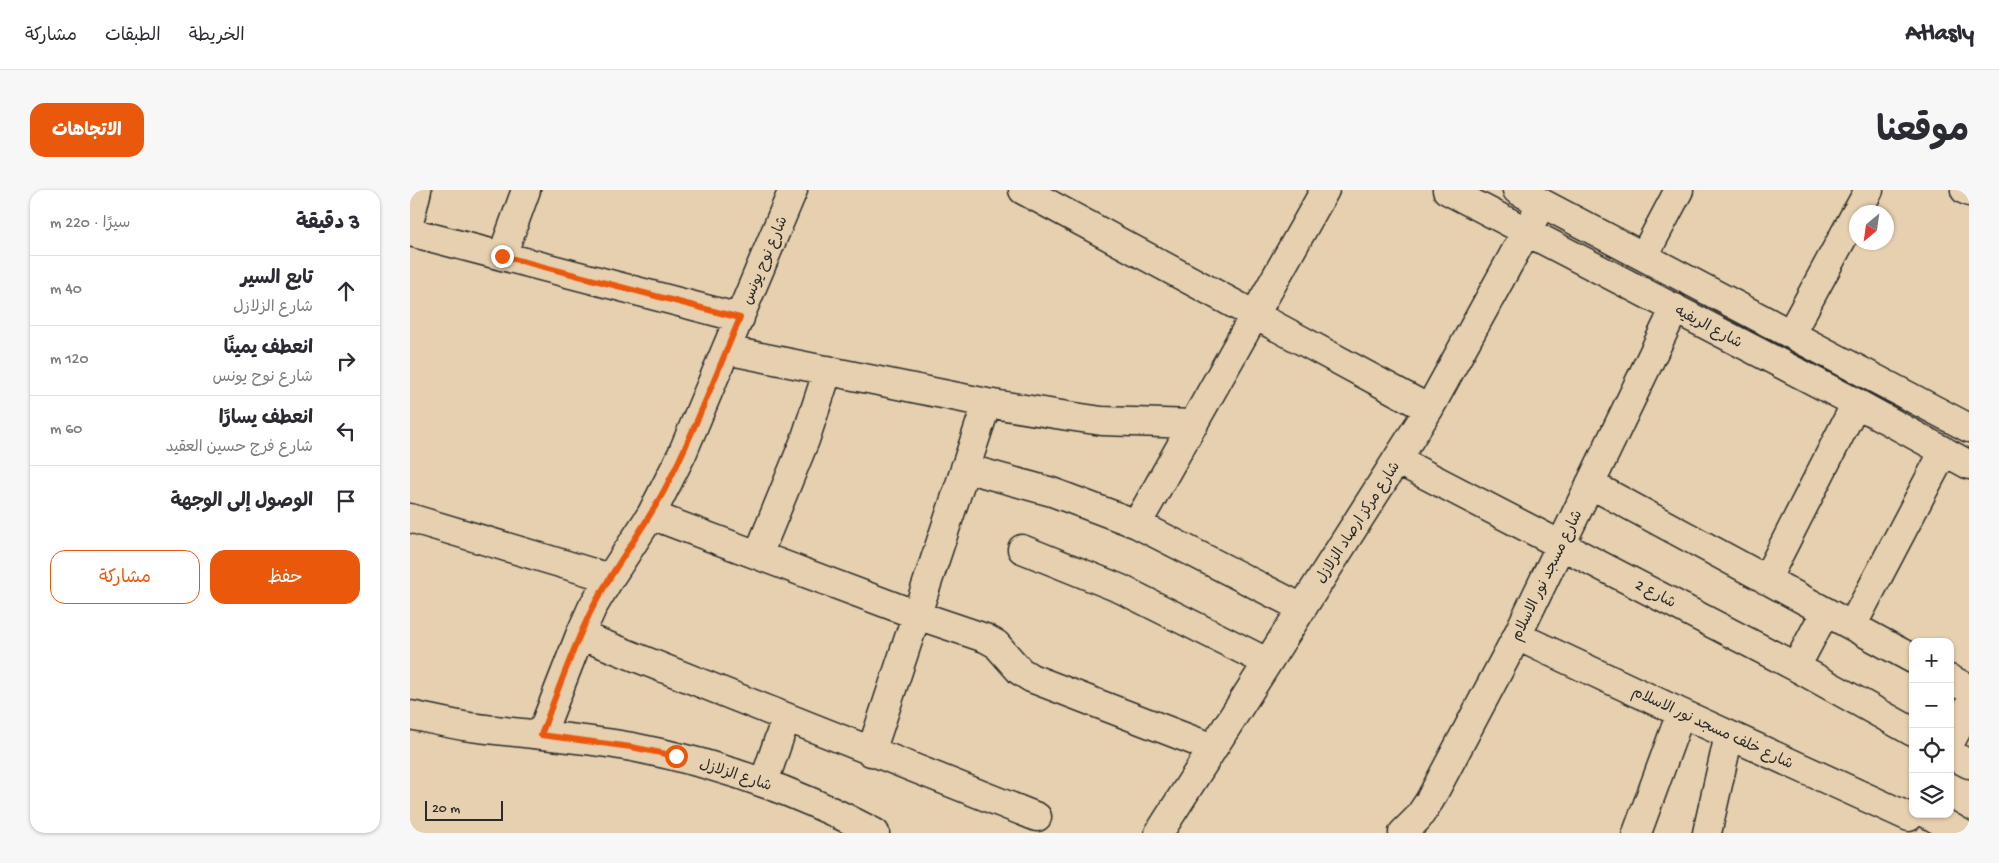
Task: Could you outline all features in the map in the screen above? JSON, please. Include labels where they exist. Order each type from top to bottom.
[{"type":"street","points":[[410,219],[417,190]]},
{"type":"street","points":[[502,256],[526,190]]},
{"type":"street","name":"شارع نوح يونس","points":[[541,735],[580,635],[610,578],[650,515],[682,454],[793,190]]},
{"type":"street","points":[[1023,190],[1429,409]]},
{"type":"street","points":[[1137,524],[1325,190]]},
{"type":"street","name":"شارع الريفيه","points":[[1447,190],[1856,403],[1969,465]]},
{"type":"street","points":[[1518,190],[1969,428]]},
{"type":"street","points":[[1644,256],[1679,190]]},
{"type":"street","points":[[1861,205],[1869,190]]},
{"type":"street","points":[[1965,190],[1969,192]]},
{"type":"street","name":"شارع مركز ارصاد الزلازل","points":[[1159,833],[1429,409],[1542,203]]},
{"type":"street","points":[[1791,333],[1849,228]]},
{"type":"street","points":[[410,232],[740,318]]},
{"type":"street","name":"شارع مسجد نور الاسلام","points":[[1403,833],[1418,818],[1430,800],[1517,636],[1675,308]]},
{"type":"street","points":[[726,350],[987,403],[1102,421],[1194,424]]},
{"type":"street","points":[[758,555],[805,440],[828,370]]},
{"type":"street","points":[[871,752],[987,403]]},
{"type":"street","points":[[1766,580],[1856,403]]},
{"type":"street","points":[[1852,626],[1944,451]]},
{"type":"street","name":"شارع 2","points":[[1397,460],[1796,667],[1909,730]]},
{"type":"street","points":[[965,468],[1052,492],[1137,524],[1302,608]]},
{"type":"street","points":[[1590,484],[1909,657]]},
{"type":"street","points":[[650,515],[985,638],[996,644],[1020,671],[1031,678],[1213,748]]},
{"type":"street","points":[[410,518],[610,578]]},
{"type":"street","points":[[1022,549],[1121,589],[1267,662]]},
{"type":"street","points":[[1796,667],[1825,612]]},
{"type":"street","points":[[580,635],[1037,817]]},
{"type":"street","name":"شارع خلف مسجد نور الاسلام","points":[[1517,636],[1913,819],[1961,833]]},
{"type":"street","points":[[1954,681],[1969,689]]},
{"type":"street","points":[[1954,734],[1969,706]]},
{"type":"street","points":[[1636,833],[1681,713]]},
{"type":"street","name":"شارع الزلازل","points":[[410,715],[467,726],[604,743],[676,756],[764,782],[806,799],[875,833]]},
{"type":"street","points":[[764,782],[786,718]]},
{"type":"street","points":[[1707,833],[1729,735]]},
{"type":"street","points":[[1954,756],[1969,764]]},
{"type":"route","points":[[502,256],[740,318],[667,485],[592,608],[541,735],[631,747],[676,756]]}]
